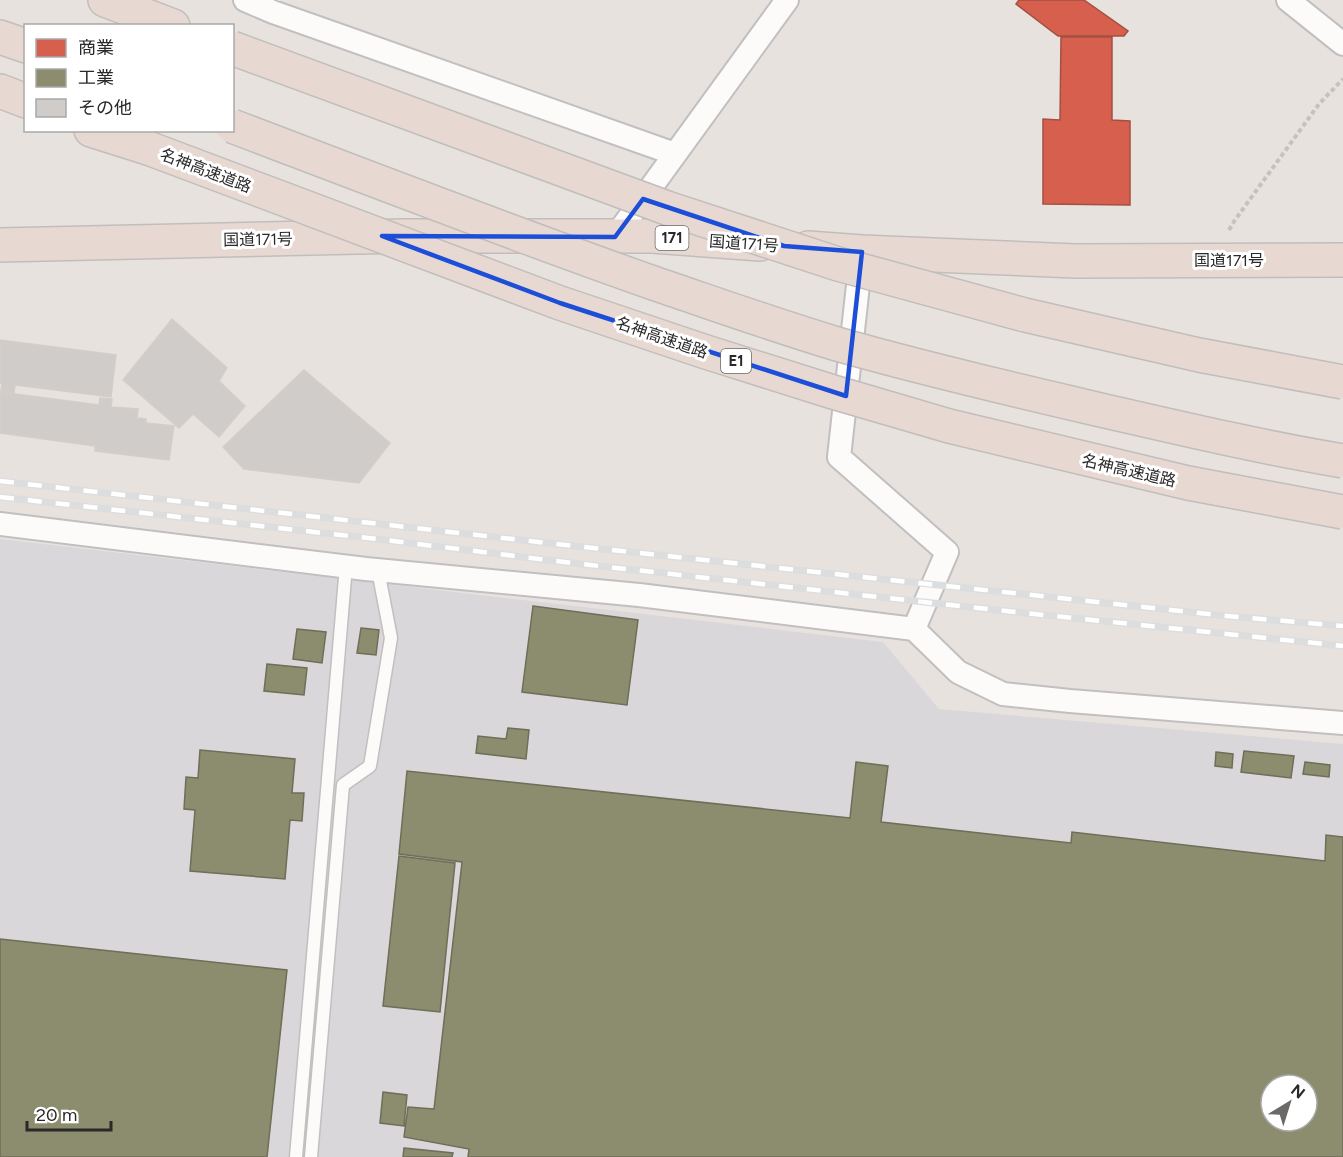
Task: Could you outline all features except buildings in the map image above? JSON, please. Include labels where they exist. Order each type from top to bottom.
[{"type":"highway","points":[[105,0],[168,24]]},
{"type":"highway","points":[[0,37],[24,45]]},
{"type":"highway","points":[[234,49],[667,207],[838,264],[1024,315],[1199,355],[1343,382]]},
{"type":"highway","points":[[0,91],[24,100]]},
{"type":"highway","points":[[0,103],[24,110]]},
{"type":"highway","points":[[234,127],[575,255],[835,343],[981,382],[1198,433],[1343,461]]},
{"type":"highway","points":[[97,132],[148,148]]},
{"type":"highway","name":"名神高速道路","points":[[107,132],[560,303],[833,392],[949,426],[1069,456],[1188,483],[1343,512]]},
{"type":"highway","name":"国道171号","points":[[0,245],[392,236],[652,236],[862,252],[1074,261],[1343,260]]},
{"type":"street","points":[[246,0],[273,12],[675,154]]},
{"type":"street","points":[[615,237],[787,0]]},
{"type":"street","points":[[1288,0],[1343,44]]},
{"type":"street","points":[[862,252],[839,457],[947,552],[914,629]]},
{"type":"street","points":[[0,524],[378,570],[639,595],[914,629],[958,672],[1003,694],[1343,723]]},
{"type":"lane","points":[[296,1157],[346,566]]},
{"type":"lane","points":[[311,1157],[343,786],[370,766],[391,638],[378,570]]},
{"type":"path","points":[[1214,261],[1235,220],[1319,104],[1343,79]]},
{"type":"highlighted area","points":[[643,199],[784,246],[862,252],[846,396],[560,303],[382,236],[615,237]]},
{"type":"shaded area","points":[[0,539],[883,642],[939,709],[1343,744],[1343,1157],[0,1157]]},
{"type":"railway","points":[[0,481],[574,546],[1227,616],[1343,626]]},
{"type":"railway","points":[[0,497],[572,563],[1343,646]]}]
